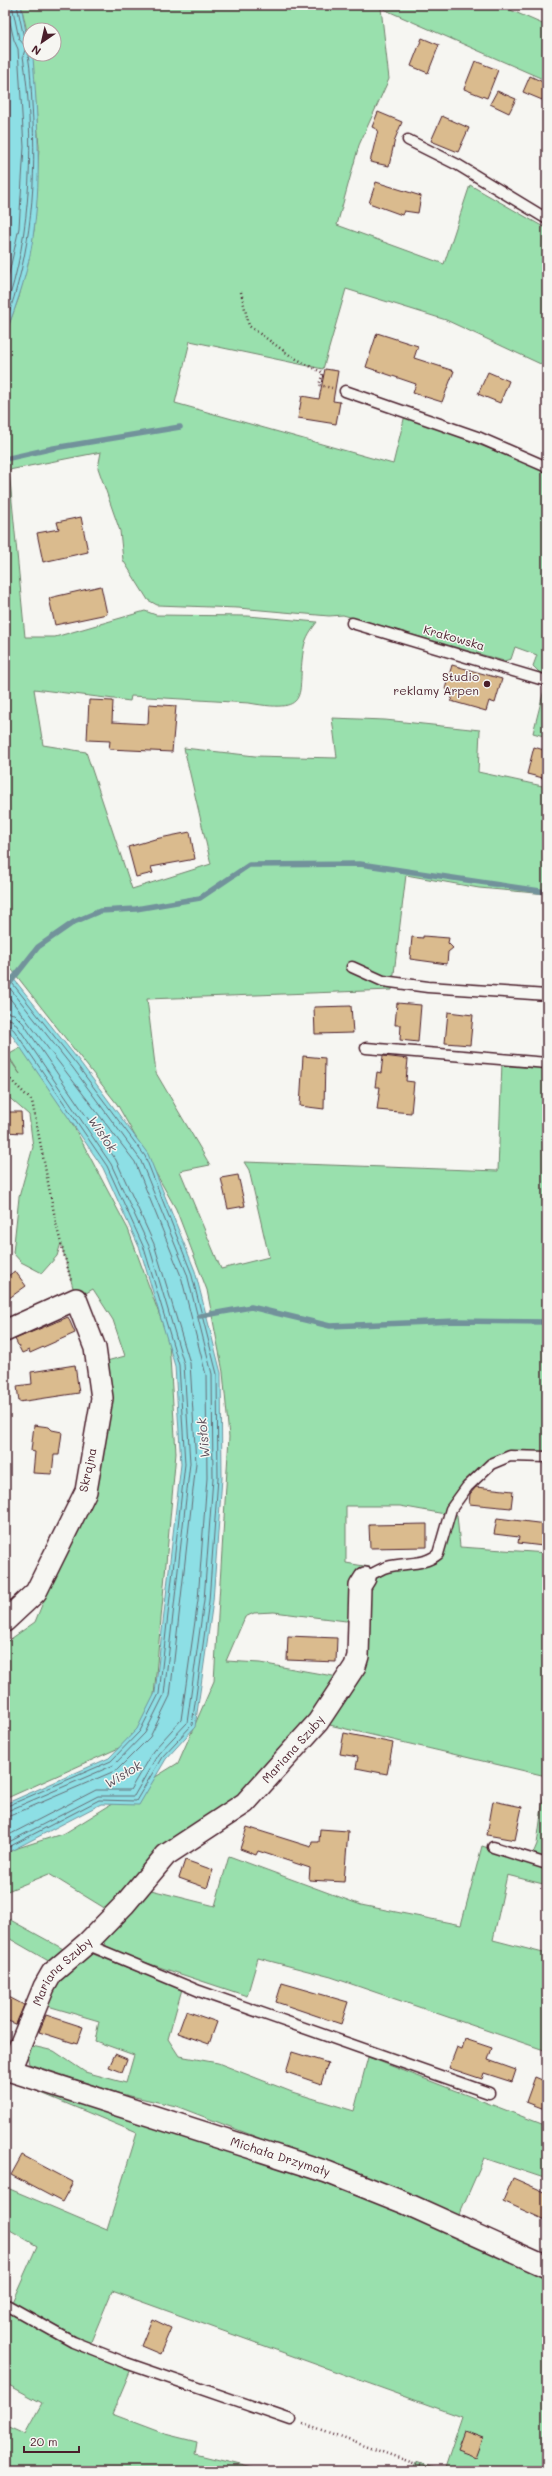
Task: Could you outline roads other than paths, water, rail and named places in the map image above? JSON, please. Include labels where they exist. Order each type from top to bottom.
[{"type":"street","name":"Skrajna","points":[[5,1331],[76,1299],[95,1348],[102,1398],[86,1491],[36,1592],[5,1621]]},
{"type":"street","name":"Mariana Szuby","points":[[7,2073],[52,1973],[86,1944],[124,1905],[166,1855],[245,1803],[318,1722],[355,1666],[358,1650],[360,1586],[365,1578]]},
{"type":"street","name":"Michała Drzymały","points":[[7,2073],[327,2172],[405,2203],[547,2267]]},
{"type":"lane","points":[[408,140],[458,165],[547,219]]},
{"type":"lane","points":[[345,391],[480,438],[547,467]]},
{"type":"lane","name":"Krakowska","points":[[352,623],[547,681]]},
{"type":"lane","points":[[352,967],[383,981],[428,987],[547,995]]},
{"type":"lane","points":[[366,1048],[547,1062]]},
{"type":"lane","name":"Mariana Szuby","points":[[365,1578],[387,1567],[433,1559],[438,1554],[451,1509],[467,1487],[491,1464],[510,1456],[547,1457]]},
{"type":"lane","points":[[494,1847],[547,1864]]},
{"type":"lane","points":[[86,1944],[199,1991],[489,2093]]},
{"type":"lane","points":[[5,2304],[73,2342],[126,2363],[291,2420]]},
{"type":"water","points":[[5,5],[21,5],[24,22],[22,22],[22,62],[33,62],[37,121],[38,187],[30,257],[19,297],[5,335]]},
{"type":"water","name":"Wisłok","points":[[5,968],[80,1062],[148,1154],[195,1271],[221,1373],[222,1478],[213,1601],[195,1727],[166,1759],[139,1805],[101,1804],[5,1854],[5,1804],[109,1758],[137,1729],[155,1693],[181,1464],[175,1366],[140,1249],[103,1168],[5,1025]]},
{"type":"waterway","points":[[5,459],[54,448],[180,427]]},
{"type":"waterway","points":[[5,989],[38,947],[74,922],[100,911],[136,909],[200,898],[249,865],[360,864],[547,892]]},
{"type":"waterway","points":[[200,1316],[251,1307],[330,1326],[456,1321],[547,1322]]},
{"type":"place","name":"Studio reklamy Arpen","points":[[487,684]]}]
